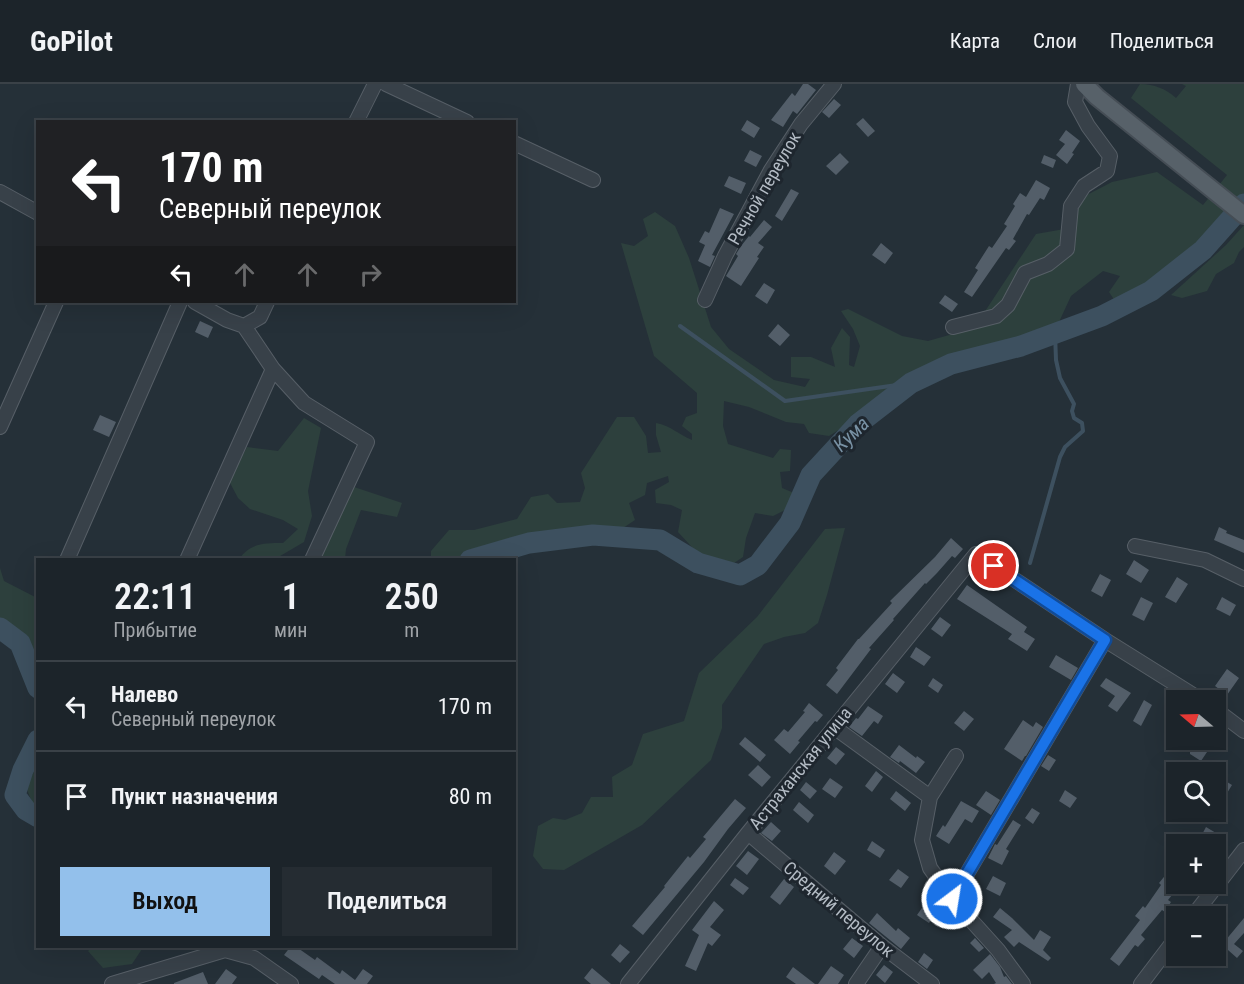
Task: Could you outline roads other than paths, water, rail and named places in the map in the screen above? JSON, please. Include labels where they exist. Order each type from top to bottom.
[{"type":"main road","points":[[1084,84],[1096,97],[1244,215]]},
{"type":"street","points":[[357,120],[375,84]]},
{"type":"street","points":[[386,84],[463,120]]},
{"type":"street","name":"Речной переулок","points":[[705,300],[725,256],[771,170],[801,124],[834,84]]},
{"type":"street","points":[[953,327],[996,316],[1008,305],[1025,273],[1048,264],[1067,249],[1071,206],[1084,186],[1107,171],[1110,156],[1088,126],[1075,102],[1078,84]]},
{"type":"street","points":[[516,145],[593,180]]},
{"type":"street","points":[[0,192],[36,212]]},
{"type":"street","points":[[0,427],[56,303]]},
{"type":"street","points":[[68,558],[180,303]]},
{"type":"street","points":[[197,303],[227,320],[244,326],[273,369],[304,404],[367,442],[313,558]]},
{"type":"street","points":[[244,326],[260,317],[267,303]]},
{"type":"street","points":[[188,558],[273,369]]},
{"type":"street","points":[[1134,546],[1205,560],[1244,579]]},
{"type":"street","name":"Астраханская улица","points":[[628,984],[975,554],[1105,640]]},
{"type":"street","points":[[952,899],[1105,640],[1185,690]]},
{"type":"street","points":[[1226,717],[1244,731]]},
{"type":"street","points":[[834,727],[930,797]]},
{"type":"street","points":[[956,756],[930,797],[922,840],[930,868],[952,899],[998,950],[1023,984]]},
{"type":"street","name":"Средний переулок","points":[[748,833],[882,946],[932,984]]},
{"type":"street","points":[[1201,906],[1244,850]]},
{"type":"street","points":[[856,984],[882,946]]},
{"type":"street","points":[[120,983],[225,950],[254,958],[291,984]]},
{"type":"street","points":[[1142,984],[1166,952]]},
{"type":"waterway","name":"Кума","points":[[477,558],[529,543],[593,535],[660,540],[698,563],[740,575],[758,565],[790,523],[811,475],[858,424],[911,383],[951,364],[1021,346],[1102,316],[1151,291],[1203,250],[1244,204]]},
{"type":"waterway","points":[[680,326],[785,401],[911,383]]},
{"type":"waterway","points":[[1030,563],[1060,457],[1065,447],[1083,431],[1082,423],[1074,418],[1072,411],[1074,404],[1060,378],[1056,360],[1055,333]]},
{"type":"waterway","name":"Кума","points":[[0,628],[20,643],[36,683]]},
{"type":"waterway","name":"Кума","points":[[36,744],[23,770],[15,795],[26,810],[36,816]]}]
